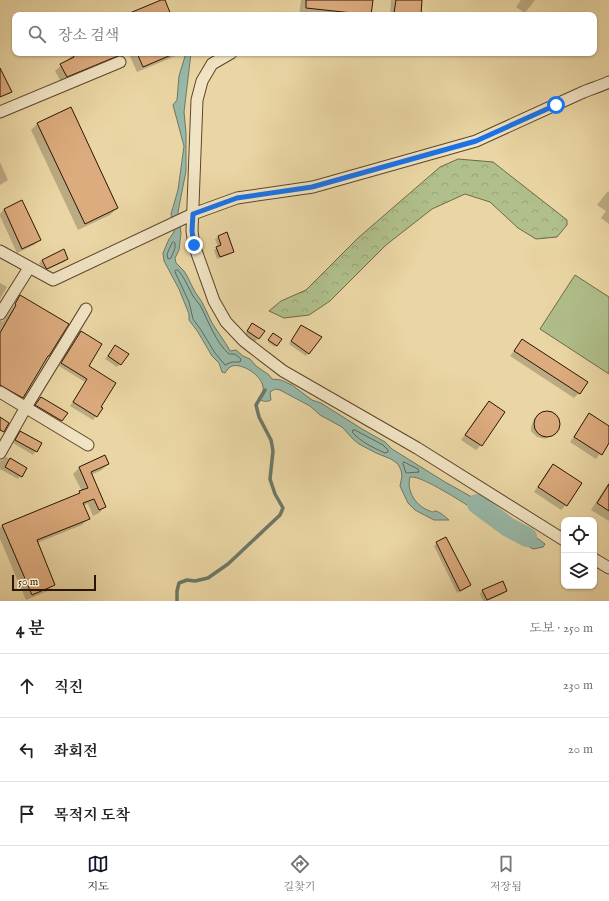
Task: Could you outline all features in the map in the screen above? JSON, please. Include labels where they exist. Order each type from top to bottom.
[{"type":"street","points":[[226,56],[212,64],[202,81],[197,100],[192,231],[194,245],[214,301],[226,322],[244,341],[283,371],[417,448],[561,538]]},
{"type":"street","points":[[0,112],[120,62]]},
{"type":"street","points":[[0,251],[52,280],[193,214],[237,198],[312,187],[476,141],[609,82]]},
{"type":"street","points":[[0,314],[30,268]]},
{"type":"street","points":[[0,453],[26,407],[86,309]]},
{"type":"street","points":[[0,392],[88,445]]},
{"type":"street","points":[[597,561],[609,568]]},
{"type":"green space","points":[[458,159],[493,162],[567,220],[567,225],[557,237],[536,239],[518,228],[490,202],[465,194],[432,209],[386,245],[330,301],[309,315],[284,318],[269,311],[281,301],[306,290],[358,238],[440,167]]},
{"type":"green space","points":[[575,275],[609,297],[609,374],[540,329]]},
{"type":"water","points":[[185,56],[191,56],[184,112],[186,133],[186,171],[178,212],[181,233],[179,250],[175,258],[176,263],[184,271],[212,323],[230,351],[236,350],[243,356],[250,359],[272,379],[281,380],[292,385],[312,400],[321,403],[385,442],[392,449],[445,482],[506,517],[494,523],[438,488],[417,478],[410,477],[409,483],[411,493],[417,502],[425,509],[432,512],[436,511],[449,520],[434,520],[415,510],[408,503],[400,486],[402,476],[401,470],[398,464],[391,459],[359,444],[342,427],[320,415],[310,406],[280,390],[275,389],[270,392],[271,400],[261,400],[258,398],[263,390],[262,383],[256,375],[246,368],[241,366],[232,366],[225,373],[222,372],[219,363],[212,356],[189,320],[189,314],[179,289],[164,261],[163,253],[174,232],[171,214],[178,190],[184,146],[173,105],[177,100],[179,76]]},
{"type":"water","points":[[513,520],[545,544],[543,547],[533,549],[511,532],[498,528]]},
{"type":"building","points":[[161,0],[165,0],[170,12],[132,12]]},
{"type":"building","points":[[306,0],[373,0],[371,12],[343,12],[306,8]]},
{"type":"building","points":[[396,0],[422,0],[421,12],[394,12]]},
{"type":"building","points":[[118,56],[67,77],[60,64],[74,57]]},
{"type":"building","points":[[138,56],[169,56],[143,67]]},
{"type":"building","points":[[0,68],[12,92],[0,97]]},
{"type":"building","points":[[71,107],[118,208],[85,224],[37,123]]},
{"type":"building","points":[[22,200],[41,240],[22,249],[4,209]]},
{"type":"building","points":[[227,232],[234,252],[220,257],[216,247],[221,245],[218,236]]},
{"type":"building","points":[[64,249],[68,259],[47,269],[42,260]]},
{"type":"building","points":[[20,295],[69,324],[23,398],[0,385],[0,333]]},
{"type":"building","points":[[252,323],[265,331],[259,339],[247,331]]},
{"type":"building","points":[[301,325],[322,337],[309,354],[291,341]]},
{"type":"building","points":[[81,331],[102,344],[89,366],[116,383],[101,407],[103,408],[97,417],[73,402],[87,379],[61,363]]},
{"type":"building","points":[[273,333],[282,339],[277,346],[268,340]]},
{"type":"building","points":[[522,339],[588,382],[580,394],[514,351]]},
{"type":"building","points":[[115,345],[129,354],[121,365],[108,356]]},
{"type":"building","points":[[41,397],[68,413],[62,421],[35,405]]},
{"type":"building","points":[[489,401],[505,412],[482,446],[465,435]]},
{"type":"building","points":[[547,411],[556,415],[560,424],[556,433],[547,437],[538,433],[534,424],[538,415]]},
{"type":"building","points":[[589,413],[609,426],[609,443],[602,455],[574,437]]},
{"type":"building","points":[[0,417],[9,423],[4,432],[0,430]]},
{"type":"building","points":[[20,431],[42,443],[37,452],[15,440]]},
{"type":"building","points":[[105,455],[109,464],[91,472],[106,507],[99,510],[94,499],[83,503],[90,519],[37,540],[55,585],[32,595],[2,525],[80,493],[79,491],[88,488],[79,467]]},
{"type":"building","points":[[10,458],[27,468],[22,477],[5,467]]},
{"type":"building","points":[[553,464],[582,483],[567,506],[538,487]]},
{"type":"building","points":[[609,484],[609,511],[597,503]]},
{"type":"building","points":[[446,537],[471,585],[460,591],[436,542]]},
{"type":"building","points":[[503,581],[507,591],[487,600],[482,590]]},
{"type":"waterway","points":[[177,601],[179,583],[187,580],[195,581],[208,578],[228,564],[280,515],[283,508],[275,494],[270,479],[273,451],[271,440],[259,417],[256,405],[265,390]]},
{"type":"waterway","points":[[477,504],[508,527],[527,537]]},
{"type":"route","points":[[194,245],[192,231],[193,214],[237,198],[312,187],[372,172],[476,141],[556,105]]}]
